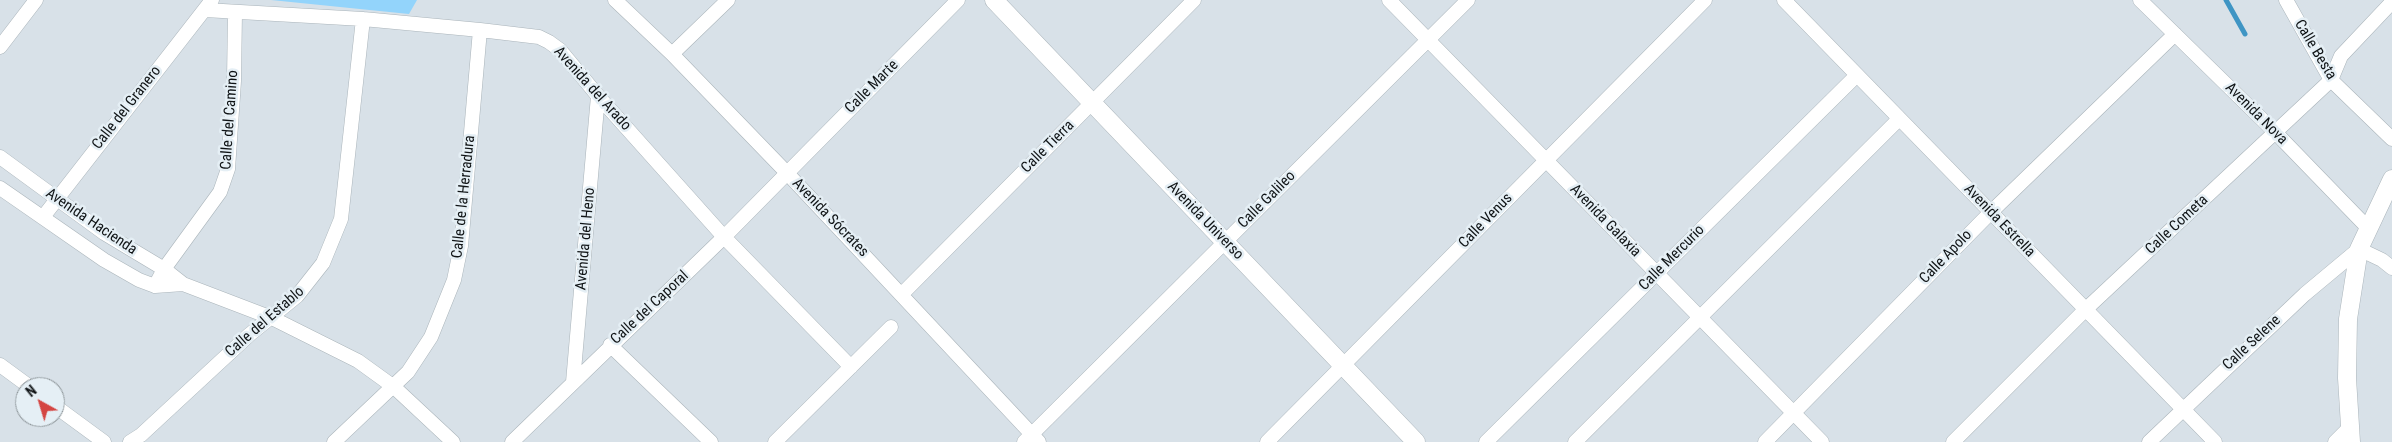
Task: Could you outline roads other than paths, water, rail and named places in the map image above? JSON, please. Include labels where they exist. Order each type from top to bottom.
[{"type":"street","points":[[0,47],[36,0]]},
{"type":"street","name":"Avenida Sócrates","points":[[615,0],[672,54],[902,294],[1032,439]]},
{"type":"street","points":[[672,54],[728,0]]},
{"type":"street","name":"Calle Marte","points":[[787,173],[958,0]]},
{"type":"street","name":"Avenida Universo","points":[[994,0],[1416,442]]},
{"type":"street","name":"Calle Tierra","points":[[902,294],[1194,0]]},
{"type":"street","name":"Avenida Galaxia","points":[[1389,0],[1822,442]]},
{"type":"street","name":"Calle Galileo","points":[[1032,439],[1225,242],[1468,0]]},
{"type":"street","name":"Calle Venus","points":[[1267,442],[1705,0]]},
{"type":"street","name":"Avenida Estrella","points":[[1784,0],[2215,442]]},
{"type":"street","name":"Avenida Nova","points":[[2140,0],[2276,133],[2369,229]]},
{"type":"street","name":"Calle Besta","points":[[2286,0],[2331,80],[2392,139]]},
{"type":"street","name":"Calle Cometa","points":[[1953,442],[2086,309],[2331,80],[2341,56],[2392,2]]},
{"type":"street","name":"Avenida del Arado","points":[[208,5],[235,12],[363,19],[480,30],[539,37],[549,42],[560,50],[598,96],[724,237],[851,367]]},
{"type":"street","name":"Calle del Granero","points":[[43,217],[55,199],[208,5]]},
{"type":"street","name":"Calle del Camino","points":[[155,286],[164,269],[212,206],[220,192],[228,170],[234,81],[235,12]]},
{"type":"street","name":"Calle del Establo","points":[[130,442],[298,296],[319,269],[341,219],[363,19]]},
{"type":"street","name":"Calle de la Herradura","points":[[334,442],[408,372],[431,337],[454,280],[461,246],[480,30]]},
{"type":"street","name":"Calle Apolo","points":[[1764,442],[1990,212],[2176,34]]},
{"type":"street","name":"Calle Mercurio","points":[[1486,442],[1857,75]]},
{"type":"street","name":"Avenida del Heno","points":[[573,382],[598,96]]},
{"type":"street","points":[[1574,442],[1899,119]]},
{"type":"street","name":"Avenida Hacienda","points":[[0,157],[55,199],[104,233],[164,269],[183,284],[272,318],[358,361],[394,387],[453,442]]},
{"type":"street","name":"Calle del Caporal","points":[[512,442],[610,345],[724,237],[787,173]]},
{"type":"street","points":[[2335,442],[2350,435],[2348,319],[2359,249],[2392,179]]},
{"type":"street","name":"Avenida Hacienda","points":[[0,188],[104,260],[139,280],[155,286],[183,284]]},
{"type":"street","points":[[2359,249],[2382,260],[2392,268]]},
{"type":"street","name":"Calle Selene","points":[[2149,442],[2305,294],[2359,249]]},
{"type":"street","points":[[775,442],[891,327]]},
{"type":"street","points":[[610,345],[711,442]]},
{"type":"street","points":[[0,365],[16,377]]},
{"type":"street","points":[[65,413],[104,442]]},
{"type":"waterway","points":[[2226,0],[2245,34]]}]
